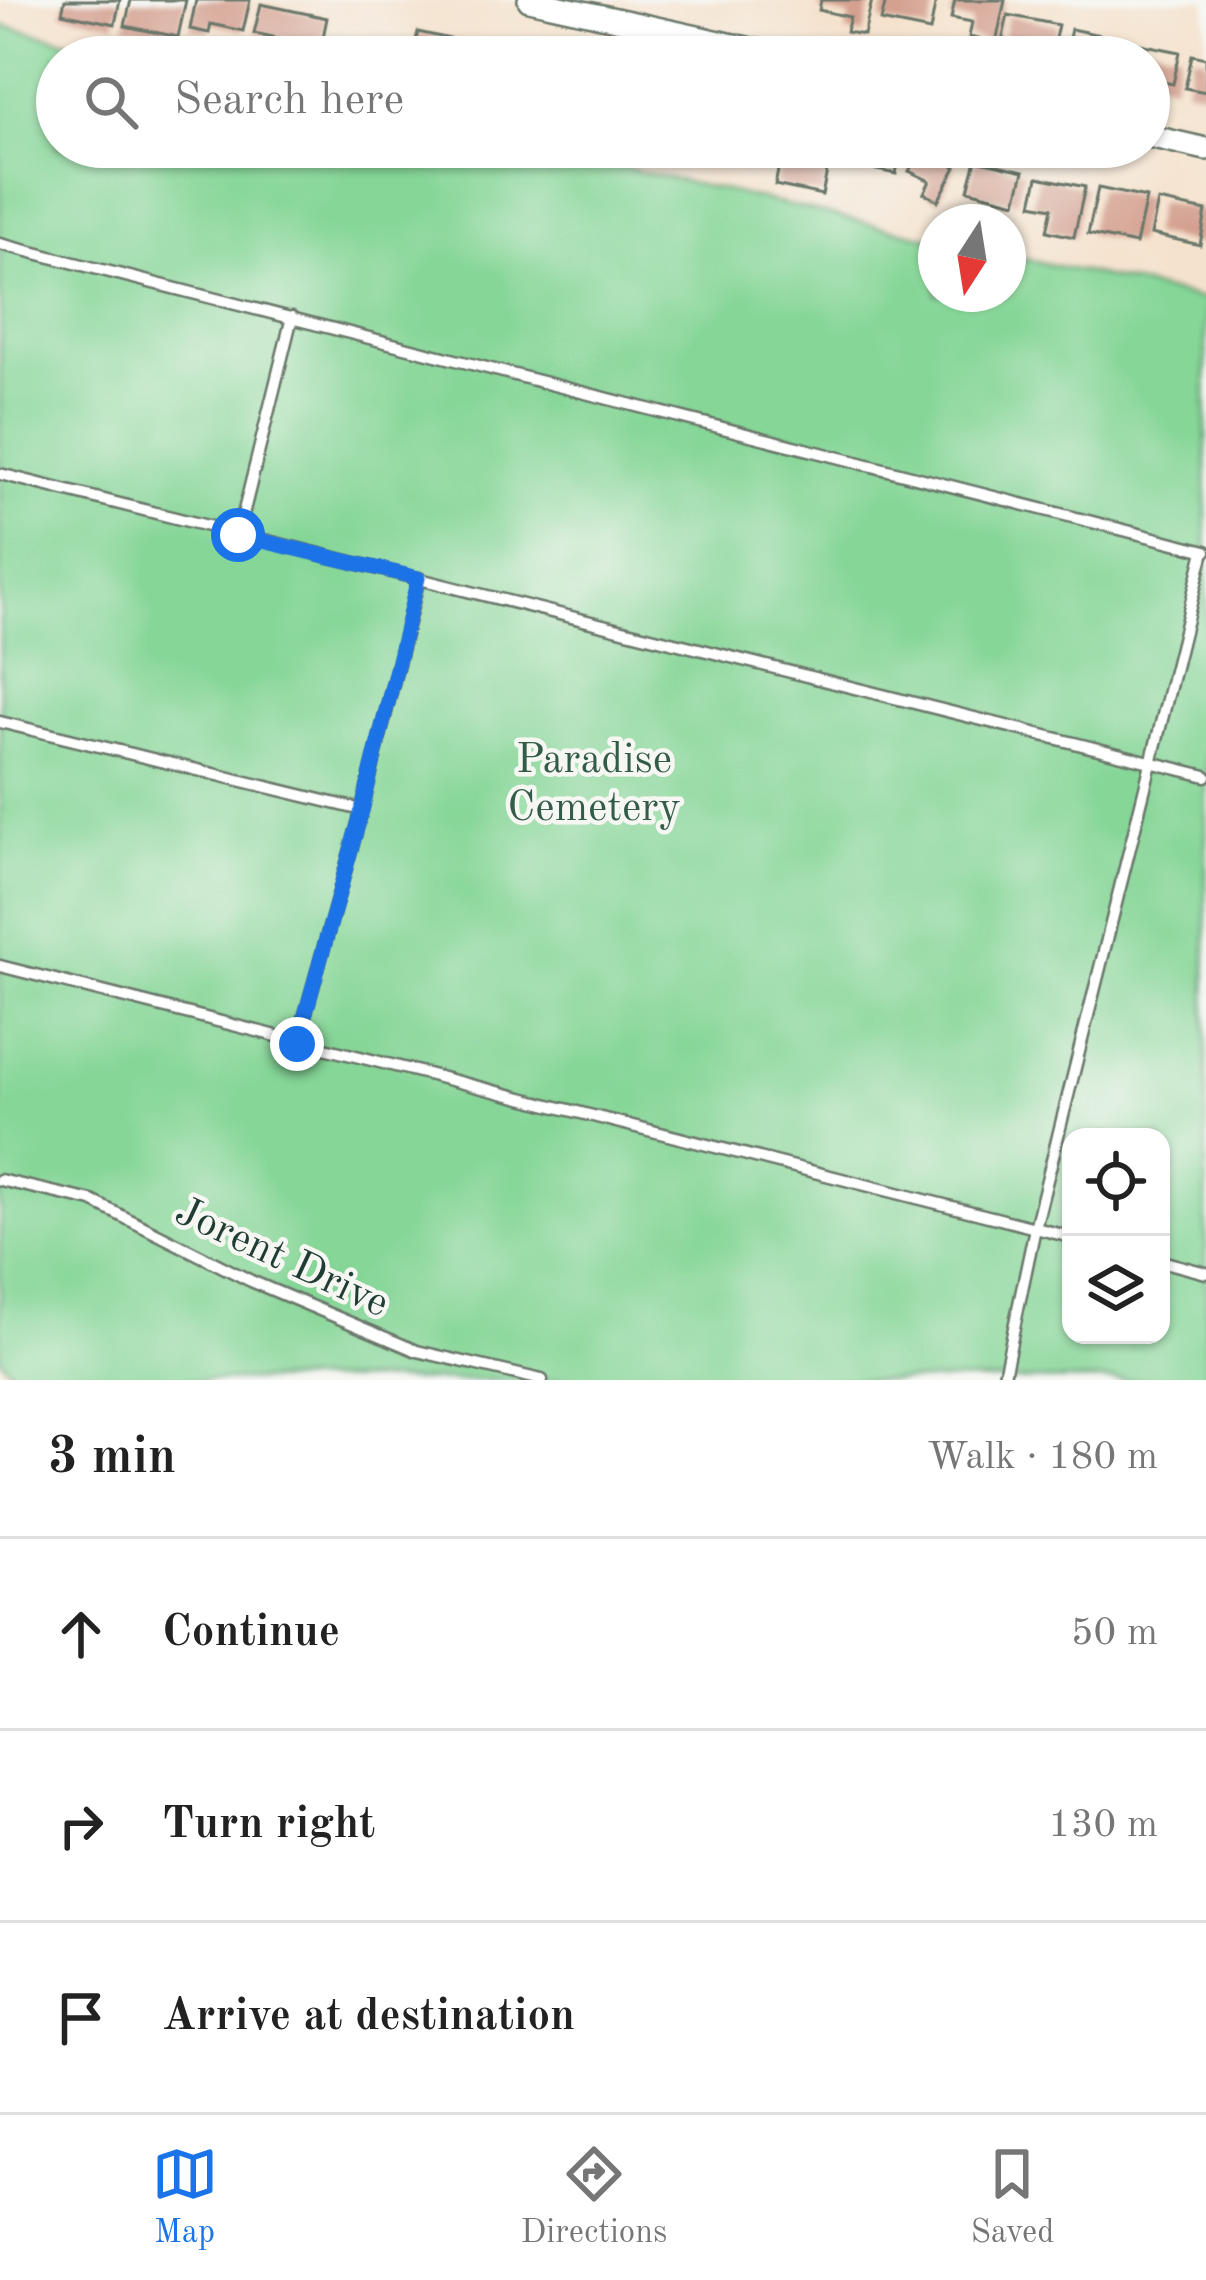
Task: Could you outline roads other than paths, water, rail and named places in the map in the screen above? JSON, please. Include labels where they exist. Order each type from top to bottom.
[{"type":"street","points":[[529,0],[693,36]]},
{"type":"street","points":[[1170,141],[1206,149]]},
{"type":"lane","points":[[0,244],[1205,551],[1035,1228],[1003,1380]]},
{"type":"lane","points":[[238,535],[292,317]]},
{"type":"lane","points":[[0,474],[1206,776]]},
{"type":"lane","points":[[297,1044],[362,810],[418,578]]},
{"type":"lane","points":[[0,722],[362,810]]},
{"type":"lane","points":[[0,966],[1067,1236]]},
{"type":"lane","name":"Jorent Drive","points":[[0,1180],[92,1201],[251,1280],[417,1352],[542,1380]]},
{"type":"lane","points":[[1170,1263],[1206,1273]]},
{"type":"park label","name":"Paradise Cemetery","points":[[594,782]]}]
